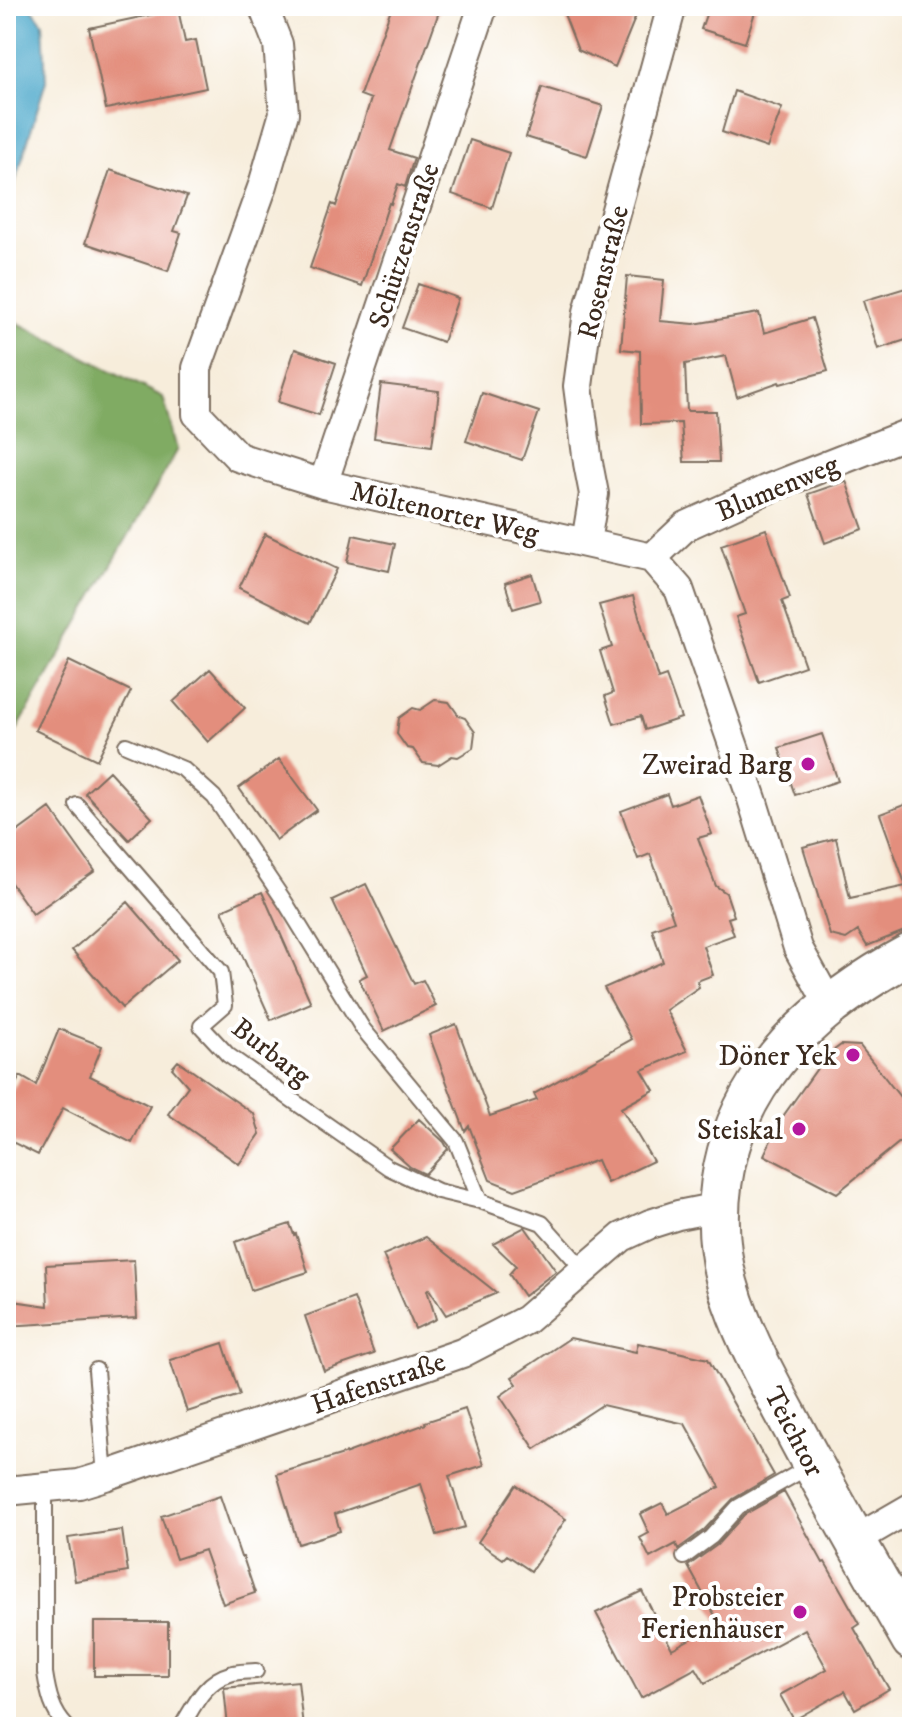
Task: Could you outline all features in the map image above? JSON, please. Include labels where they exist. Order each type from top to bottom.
[{"type":"street","name":"Möltenorter Weg","points":[[263,6],[278,44],[284,113],[263,185],[197,368],[197,414],[238,457],[323,484],[652,558]]},
{"type":"street","name":"Schützenstraße","points":[[323,484],[483,6]]},
{"type":"street","name":"Rosenstraße","points":[[586,542],[594,494],[578,386],[588,312],[672,6]]},
{"type":"street","name":"Blumenweg","points":[[652,558],[686,526],[765,490],[912,432]]},
{"type":"street","points":[[652,558],[679,589],[752,799],[798,948],[830,1006]]},
{"type":"street","name":"Teichtor","points":[[912,953],[830,1006],[809,1023],[768,1068],[733,1132],[718,1207],[720,1246],[732,1300],[751,1348],[912,1640]]},
{"type":"street","name":"Hafenstraße","points":[[6,1491],[79,1484],[462,1353],[526,1320],[622,1237],[678,1215],[718,1207]]},
{"type":"street","points":[[855,1540],[912,1507]]},
{"type":"lane","points":[[126,745],[183,769],[214,797],[285,902],[363,1029],[456,1141],[480,1201]]},
{"type":"lane","name":"Burbarg","points":[[77,805],[221,972],[225,1005],[201,1026],[228,1055],[389,1168],[438,1191],[480,1201],[542,1223],[584,1270]]},
{"type":"lane","points":[[96,1370],[105,1476]]},
{"type":"lane","points":[[684,1557],[711,1537],[738,1507],[813,1465]]},
{"type":"lane","points":[[45,1488],[45,1673],[53,1707],[67,1727]]},
{"type":"lane","points":[[181,1727],[201,1695],[214,1682],[233,1673],[256,1671]]},
{"type":"green space","points":[[6,317],[163,397],[178,449],[6,749]]},
{"type":"water","points":[[6,6],[30,6],[43,23],[46,81],[6,212]]},
{"type":"building","points":[[392,6],[441,6],[390,150],[414,158],[405,187],[398,184],[389,203],[362,286],[310,268],[332,204],[336,206],[371,99],[360,95]]},
{"type":"building","points":[[561,6],[640,6],[615,67],[578,50]]},
{"type":"building","points":[[709,6],[757,6],[745,43],[701,29]]},
{"type":"building","points":[[178,9],[185,42],[196,40],[206,88],[106,109],[89,28]]},
{"type":"building","points":[[542,87],[603,106],[587,156],[526,137]]},
{"type":"building","points":[[734,91],[782,108],[767,148],[722,132]]},
{"type":"building","points":[[470,140],[509,153],[492,208],[452,194]]},
{"type":"building","points":[[110,170],[187,196],[174,231],[181,233],[168,271],[85,243]]},
{"type":"building","points":[[627,276],[664,280],[660,321],[694,324],[759,313],[764,333],[812,318],[828,371],[779,382],[737,397],[726,356],[685,364],[687,411],[716,411],[719,462],[684,462],[681,423],[641,424],[640,351],[621,349]]},
{"type":"building","points":[[418,284],[458,298],[443,342],[402,328]]},
{"type":"building","points":[[912,286],[912,338],[878,349],[863,301]]},
{"type":"building","points":[[295,349],[336,363],[319,415],[278,402]]},
{"type":"building","points":[[381,384],[439,391],[432,446],[374,438]]},
{"type":"building","points":[[482,393],[539,412],[522,460],[466,441]]},
{"type":"building","points":[[846,481],[863,529],[825,543],[808,494]]},
{"type":"building","points":[[766,529],[790,598],[782,601],[805,666],[759,682],[736,617],[745,614],[721,545]]},
{"type":"building","points":[[265,534],[337,569],[310,623],[239,588]]},
{"type":"building","points":[[353,535],[395,544],[389,571],[347,562]]},
{"type":"building","points":[[532,574],[540,601],[513,609],[505,583]]},
{"type":"building","points":[[633,596],[658,679],[666,676],[681,718],[645,730],[641,716],[614,724],[605,696],[613,693],[600,651],[612,647],[599,605]]},
{"type":"building","points":[[69,661],[131,691],[97,760],[35,730]]},
{"type":"building","points":[[210,669],[245,708],[208,742],[173,702]]},
{"type":"building","points":[[435,700],[449,702],[475,732],[473,748],[438,765],[423,763],[397,734],[399,718],[413,708],[420,710]]},
{"type":"building","name":"Zweirad Barg","points":[[822,734],[838,781],[795,795],[779,748]]},
{"type":"building","points":[[279,759],[317,810],[276,840],[239,788]]},
{"type":"building","points":[[109,771],[152,818],[129,840],[85,793]]},
{"type":"building","points":[[667,794],[671,805],[698,795],[712,834],[698,838],[716,886],[726,893],[734,916],[728,918],[734,935],[703,946],[713,975],[697,981],[699,987],[666,1010],[687,1051],[642,1070],[654,1090],[621,1108],[653,1161],[607,1183],[597,1160],[515,1190],[490,1180],[469,1126],[465,1131],[429,1035],[456,1024],[490,1116],[537,1100],[534,1094],[632,1039],[604,988],[663,962],[652,929],[674,921],[650,854],[638,859],[621,811]]},
{"type":"building","points":[[912,802],[912,928],[867,946],[858,931],[846,939],[830,935],[803,847],[836,838],[850,898],[906,886],[880,814]]},
{"type":"building","points":[[50,808],[95,871],[33,914],[6,876],[6,840]]},
{"type":"building","points":[[366,884],[414,984],[423,980],[436,1006],[384,1031],[359,979],[367,975],[332,900]]},
{"type":"building","points":[[262,892],[311,1003],[271,1020],[222,910]]},
{"type":"building","points":[[128,902],[178,960],[122,1008],[72,950]]},
{"type":"building","points":[[59,1029],[102,1046],[90,1076],[150,1106],[132,1143],[63,1108],[38,1155],[6,1139],[6,1103],[20,1076],[36,1085]]},
{"type":"building","points":[[841,1045],[860,1046],[911,1111],[902,1118],[912,1132],[837,1193],[764,1155],[781,1119],[826,1056]]},
{"type":"building","points":[[178,1061],[254,1114],[260,1134],[239,1164],[168,1114],[188,1086],[172,1068]]},
{"type":"building","points":[[419,1119],[448,1149],[425,1174],[410,1167],[390,1149]]},
{"type":"building","points":[[290,1224],[308,1272],[251,1290],[235,1242]]},
{"type":"building","points":[[525,1227],[556,1271],[524,1296],[509,1274],[516,1266],[493,1244]]},
{"type":"building","points":[[426,1237],[497,1293],[446,1315],[429,1289],[436,1319],[415,1329],[383,1255]]},
{"type":"building","points":[[134,1260],[137,1318],[6,1326],[6,1300],[48,1306],[46,1265]]},
{"type":"building","points":[[354,1298],[374,1354],[324,1371],[305,1316]]},
{"type":"building","points":[[570,1338],[636,1352],[638,1343],[708,1359],[774,1475],[733,1499],[704,1530],[678,1549],[676,1544],[650,1558],[640,1538],[649,1533],[640,1514],[662,1503],[668,1514],[720,1487],[685,1424],[602,1405],[535,1449],[500,1396],[517,1384],[512,1377]]},
{"type":"building","points":[[223,1343],[240,1395],[187,1412],[170,1360]]},
{"type":"building","points":[[465,1409],[484,1465],[449,1476],[465,1527],[437,1535],[421,1484],[335,1514],[340,1531],[298,1544],[277,1474],[347,1453]]},
{"type":"building","points":[[516,1485],[566,1519],[531,1571],[507,1555],[503,1559],[478,1542]]},
{"type":"building","points":[[784,1492],[860,1624],[854,1628],[889,1689],[855,1709],[845,1691],[794,1720],[780,1695],[827,1669],[805,1629],[705,1683],[696,1668],[641,1698],[596,1613],[642,1591],[672,1649],[719,1623],[688,1566],[717,1545],[744,1515]]},
{"type":"building","points":[[220,1496],[255,1593],[223,1604],[204,1550],[176,1559],[161,1516]]},
{"type":"building","points":[[122,1530],[128,1572],[75,1581],[68,1538]]},
{"type":"building","points":[[94,1622],[168,1622],[168,1676],[94,1676]]},
{"type":"building","points":[[298,1681],[303,1727],[228,1727],[224,1688]]},
{"type":"place","name":"Zweirad Barg","points":[[808,764]]},
{"type":"place","name":"Döner Yek","points":[[853,1055]]},
{"type":"place","name":"Steiskal","points":[[799,1129]]},
{"type":"place","name":"Probsteier Ferienhäuser","points":[[800,1612]]}]
